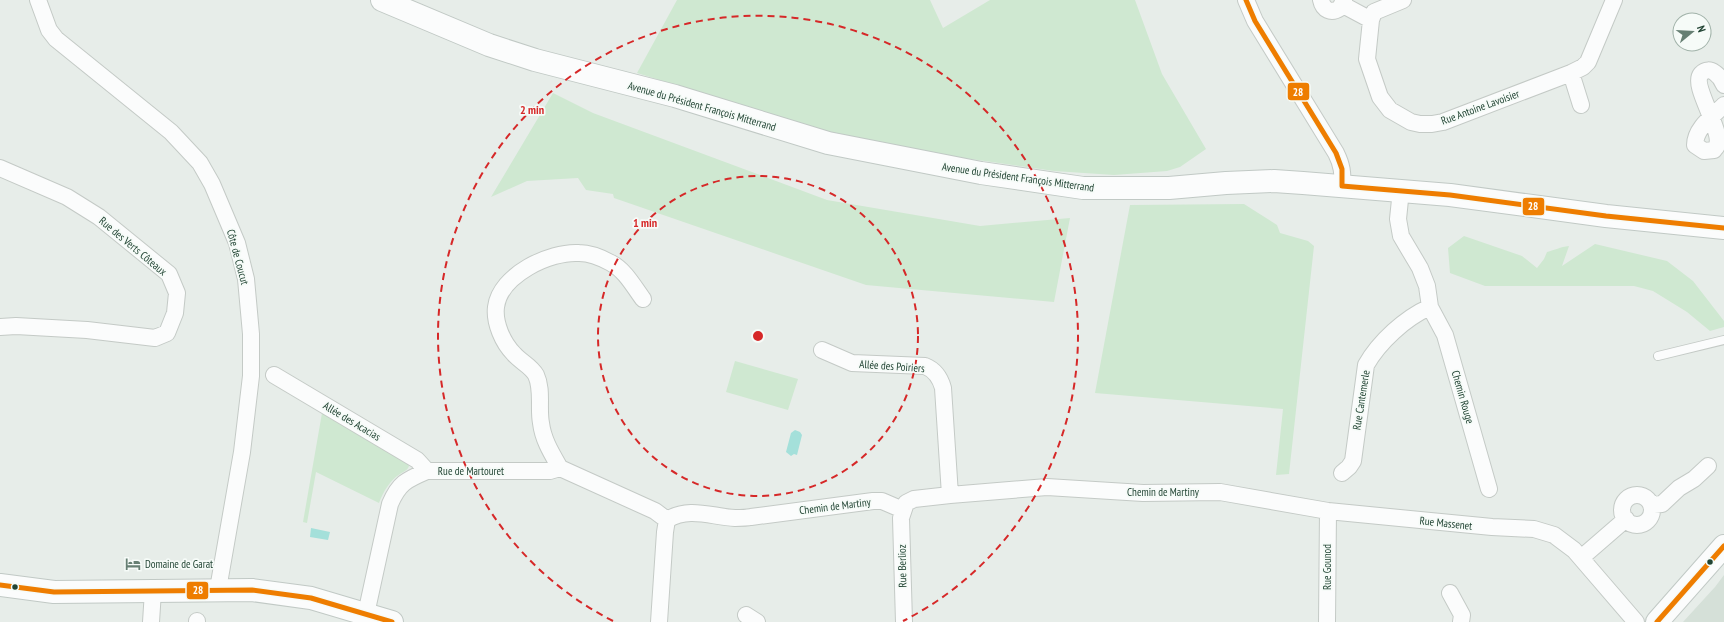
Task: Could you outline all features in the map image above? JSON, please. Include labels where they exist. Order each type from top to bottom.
[{"type":"street","name":"Côte de Coucut","points":[[38,0],[49,30],[56,39],[170,132],[200,163],[212,184],[237,243],[246,279],[251,334],[251,376],[242,452],[218,589]]},
{"type":"street","name":"Avenue du Président François Mitterrand","points":[[382,0],[490,45],[535,60],[675,96],[828,143],[981,173],[1083,188],[1162,189],[1226,183],[1274,181],[1401,190],[1606,216],[1724,228]]},
{"type":"street","points":[[1246,0],[1255,21],[1336,153],[1343,173],[1342,186]]},
{"type":"street","points":[[1321,0],[1322,6],[1329,11],[1337,10],[1344,3],[1370,20],[1374,12],[1403,0]]},
{"type":"street","name":"Rue Antoine Lavoisier","points":[[1370,20],[1366,54],[1380,97],[1390,110],[1411,122],[1432,124],[1443,122],[1571,74],[1583,67],[1588,62],[1614,0]]},
{"type":"street","points":[[1724,85],[1722,79],[1713,71],[1707,70],[1702,72],[1699,78],[1699,84],[1711,118],[1724,105]]},
{"type":"street","points":[[1571,74],[1581,105]]},
{"type":"street","name":"Rue des Verts Côteaux","points":[[0,168],[66,197],[99,217],[168,274],[177,293],[175,313],[166,333],[155,338],[87,330],[16,326],[0,327]]},
{"type":"street","points":[[1401,190],[1398,219],[1401,236],[1420,268],[1427,286],[1430,307]]},
{"type":"street","points":[[643,299],[624,274],[612,263],[594,256],[579,253],[565,254],[551,258],[520,272],[507,284],[499,296],[496,308],[497,322],[508,346],[536,376],[540,405],[540,423],[545,440],[560,468],[655,511],[667,520],[659,622]]},
{"type":"street","name":"Rue Cantemerle","points":[[1342,473],[1349,467],[1353,460],[1366,365],[1372,354],[1401,325],[1430,307]]},
{"type":"street","name":"Chemin Rouge","points":[[1430,307],[1445,335],[1489,489]]},
{"type":"street","name":"Allée des Poiriers","points":[[822,350],[852,363],[925,366],[932,369],[941,381],[943,388],[950,495]]},
{"type":"street","name":"Allée des Acacias","points":[[274,375],[417,460],[427,471]]},
{"type":"street","points":[[1651,505],[1662,504],[1679,488],[1694,479],[1708,466]]},
{"type":"street","name":"Rue de Martouret","points":[[366,614],[390,504],[396,490],[410,478],[427,471],[550,471],[560,468]]},
{"type":"street","name":"Chemin de Martiny","points":[[667,520],[676,515],[688,513],[741,518],[872,501],[882,501],[903,510],[906,503],[914,499],[1047,487],[1143,493],[1220,492]]},
{"type":"street","name":"Rue Massenet","points":[[1220,492],[1328,511],[1492,527],[1534,529],[1554,535],[1574,550],[1636,622]]},
{"type":"street","points":[[1636,495],[1646,497],[1651,505],[1651,515],[1646,522],[1636,525],[1632,524],[1626,519],[1622,513],[1622,508],[1627,499],[1631,496],[1636,495]]},
{"type":"street","name":"Rue Berlioz","points":[[903,510],[901,518],[904,622]]},
{"type":"street","name":"Rue Gounod","points":[[1326,622],[1328,511]]},
{"type":"street","points":[[1581,558],[1626,519]]},
{"type":"street","points":[[1657,622],[1724,546]]},
{"type":"street","points":[[1668,622],[1724,559]]},
{"type":"street","points":[[0,585],[54,592],[218,589],[252,590],[292,594],[311,598],[392,622]]},
{"type":"street","points":[[151,622],[153,591]]},
{"type":"street","points":[[1450,592],[1462,615],[1461,622]]},
{"type":"lane","points":[[1658,356],[1724,340]]},
{"type":"shaded area","points":[[1724,575],[1724,622],[1683,622],[1715,587]]},
{"type":"green space","points":[[677,0],[930,0],[943,28],[990,0],[1135,0],[1162,74],[1206,149],[1180,167],[1167,171],[1114,175],[1054,171],[950,156],[862,140],[817,129],[637,73]]},
{"type":"green space","points":[[553,93],[593,113],[827,200],[980,226],[1070,218],[1054,302],[866,285],[614,198],[613,194],[586,190],[578,178],[527,181],[491,197]]},
{"type":"green space","points":[[1244,204],[1277,225],[1280,233],[1308,241],[1314,246],[1289,474],[1276,475],[1283,409],[1095,393],[1130,205]]},
{"type":"green space","points":[[1464,236],[1522,256],[1537,268],[1547,252],[1569,246],[1562,266],[1595,244],[1667,261],[1693,281],[1724,321],[1724,327],[1710,331],[1687,312],[1653,291],[1634,286],[1485,286],[1450,273],[1448,248]]},
{"type":"green space","points":[[735,361],[798,379],[788,410],[726,392]]},
{"type":"green space","points":[[322,413],[407,462],[409,466],[390,483],[379,503],[316,472],[307,523],[303,522]]},
{"type":"water","points":[[795,430],[800,432],[802,435],[797,455],[794,454],[791,456],[786,452],[791,433]]},
{"type":"water","points":[[311,528],[330,532],[328,540],[310,537]]},
{"type":"transit line","name":"28","points":[[1246,0],[1255,21],[1336,153],[1342,169],[1342,186]]},
{"type":"transit line","name":"28","points":[[1342,186],[1450,195],[1606,216],[1724,228]]},
{"type":"transit line","name":"28","points":[[1657,622],[1724,546]]},
{"type":"transit line","name":"28","points":[[0,585],[54,592],[252,590],[311,598],[392,622]]},
{"type":"place","name":"Domaine de Garat","points":[[133,564]]}]
